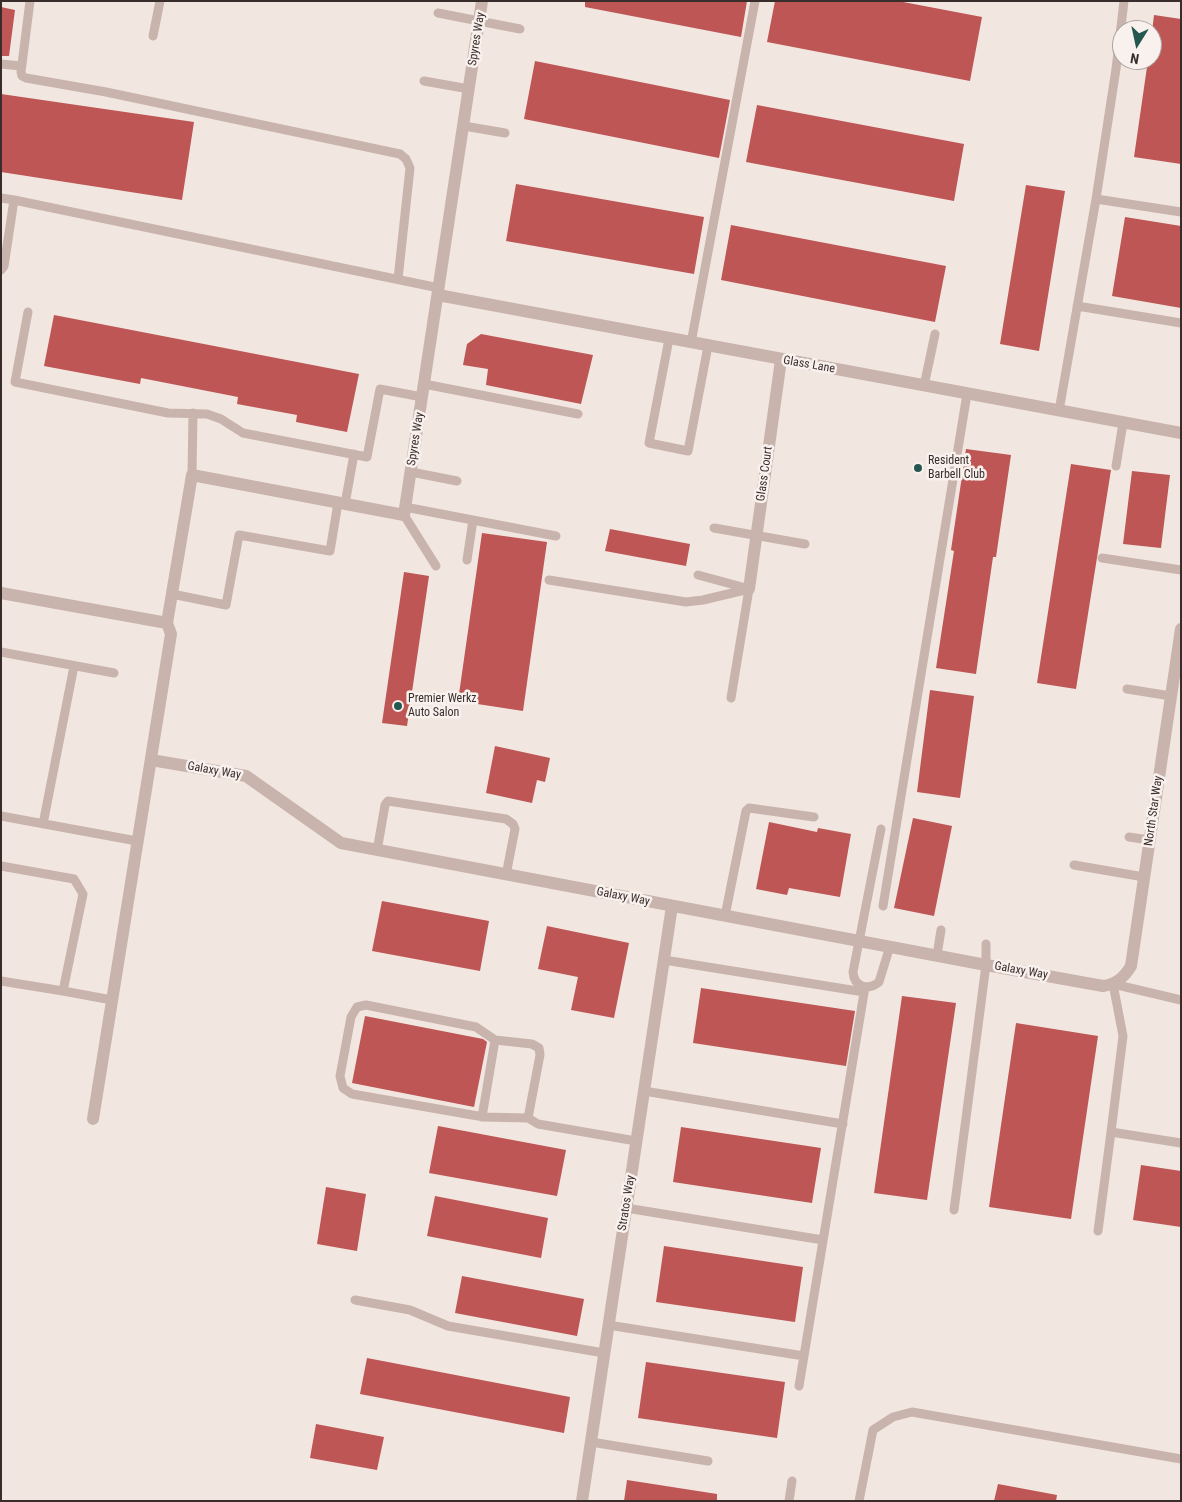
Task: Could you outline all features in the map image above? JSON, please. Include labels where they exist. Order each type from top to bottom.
[{"type":"street","name":"Spyres Way","points":[[405,511],[482,1]]},
{"type":"street","name":"Glass Lane","points":[[438,292],[669,339],[1181,433]]},
{"type":"street","name":"Glass Court","points":[[749,589],[781,360]]},
{"type":"street","points":[[93,1119],[171,634],[167,623],[192,475],[342,504],[405,511]]},
{"type":"street","points":[[1,593],[167,623]]},
{"type":"street","name":"North Star Way","points":[[1113,984],[1126,975],[1131,966],[1181,629]]},
{"type":"street","name":"Galaxy Way","points":[[151,760],[246,776],[341,843],[986,965],[1103,986],[1113,984]]},
{"type":"street","name":"Stratos Way","points":[[582,1501],[672,906]]},
{"type":"lane","points":[[30,1],[21,66],[22,76],[26,78],[106,92],[400,154],[406,159],[410,168],[398,279]]},
{"type":"lane","points":[[153,36],[160,1]]},
{"type":"lane","points":[[692,343],[755,1]]},
{"type":"lane","points":[[1059,411],[1096,199],[1116,69],[1124,1]]},
{"type":"lane","points":[[438,12],[520,28]]},
{"type":"lane","points":[[1,64],[21,66]]},
{"type":"lane","points":[[424,81],[469,89]]},
{"type":"lane","points":[[464,126],[505,133]]},
{"type":"lane","points":[[1,198],[398,279],[438,292]]},
{"type":"lane","points":[[1096,199],[1181,212]]},
{"type":"lane","points":[[1,270],[4,266],[14,200]]},
{"type":"lane","points":[[1077,306],[1181,323]]},
{"type":"lane","points":[[28,312],[15,382],[168,413],[207,414],[221,419],[243,433],[367,457],[380,388],[423,391],[578,414]]},
{"type":"lane","points":[[924,386],[935,334]]},
{"type":"lane","points":[[669,339],[650,443],[688,451],[708,346]]},
{"type":"lane","points":[[883,906],[967,394]]},
{"type":"lane","points":[[192,475],[193,413]]},
{"type":"lane","points":[[1116,466],[1123,423]]},
{"type":"lane","points":[[172,594],[226,605],[239,535],[330,551],[354,454]]},
{"type":"lane","points":[[411,472],[457,480]]},
{"type":"lane","points":[[405,511],[473,520],[556,536]]},
{"type":"lane","points":[[405,511],[436,566]]},
{"type":"lane","points":[[466,560],[473,520]]},
{"type":"lane","points":[[714,528],[805,544]]},
{"type":"lane","points":[[1102,558],[1181,570]]},
{"type":"lane","points":[[698,575],[749,589]]},
{"type":"lane","points":[[549,580],[686,602],[749,589]]},
{"type":"lane","points":[[731,698],[749,589]]},
{"type":"lane","points":[[1,652],[114,673]]},
{"type":"lane","points":[[43,824],[74,666]]},
{"type":"lane","points":[[1127,689],[1171,696]]},
{"type":"lane","points":[[377,851],[385,805],[388,801],[506,820],[513,824],[515,829],[506,875]]},
{"type":"lane","points":[[724,916],[746,811],[750,808],[814,817]]},
{"type":"lane","points":[[1,816],[137,841]]},
{"type":"lane","points":[[865,990],[853,977],[853,972],[881,829]]},
{"type":"lane","points":[[1129,837],[1150,840]]},
{"type":"lane","points":[[1074,865],[1144,877]]},
{"type":"lane","points":[[1,866],[74,880],[83,894],[63,991]]},
{"type":"lane","points":[[937,955],[941,930]]},
{"type":"lane","points":[[954,1210],[986,965],[986,944]]},
{"type":"lane","points":[[664,960],[865,990],[879,982],[890,946]]},
{"type":"lane","points":[[1,981],[112,1000]]},
{"type":"lane","points":[[1098,1232],[1123,1036],[1113,984],[1181,1000]]},
{"type":"lane","points":[[799,1386],[865,990]]},
{"type":"lane","points":[[528,1118],[540,1055],[539,1048],[532,1044],[495,1040],[476,1027],[366,1005],[357,1007],[351,1018],[340,1076],[343,1088],[352,1094],[482,1117],[528,1118],[538,1124],[636,1141]]},
{"type":"lane","points":[[482,1117],[495,1040]]},
{"type":"lane","points":[[644,1091],[842,1124]]},
{"type":"lane","points":[[1111,1132],[1181,1143]]},
{"type":"lane","points":[[626,1208],[823,1240]]},
{"type":"lane","points":[[355,1300],[410,1310],[448,1326],[604,1353]]},
{"type":"lane","points":[[608,1326],[804,1356]]},
{"type":"lane","points":[[859,1501],[873,1430],[893,1417],[912,1412],[1181,1459]]},
{"type":"lane","points":[[591,1442],[708,1461]]},
{"type":"lane","points":[[789,1501],[792,1481]]},
{"type":"building","points":[[585,1],[747,1],[741,37],[585,7]]},
{"type":"building","points":[[775,1],[898,1],[982,17],[970,81],[767,42]]},
{"type":"building","points":[[1,7],[15,10],[9,56],[1,56]]},
{"type":"building","points":[[1154,15],[1181,19],[1181,164],[1134,157],[1147,70],[1162,70],[1162,20],[1153,20]]},
{"type":"building","points":[[535,61],[730,100],[719,158],[524,119]]},
{"type":"building","points":[[1,94],[194,122],[182,200],[1,172]]},
{"type":"building","points":[[757,105],[964,144],[954,201],[746,162]]},
{"type":"building","points":[[516,184],[704,217],[694,274],[506,241]]},
{"type":"building","points":[[1026,185],[1065,191],[1039,351],[1000,344]]},
{"type":"building","points":[[1125,217],[1181,226],[1181,308],[1112,296]]},
{"type":"building","points":[[731,225],[946,266],[935,322],[721,280]]},
{"type":"building","points":[[54,315],[359,374],[347,432],[296,422],[297,415],[237,404],[238,397],[141,378],[140,384],[44,366]]},
{"type":"building","points":[[481,334],[593,355],[581,404],[486,385],[488,369],[463,365],[467,344]]},
{"type":"building","points":[[966,449],[1011,455],[996,557],[993,557],[976,674],[936,668],[954,551],[951,550]]},
{"type":"building","points":[[1071,464],[1111,470],[1076,689],[1037,683]]},
{"type":"building","points":[[1132,471],[1170,475],[1161,548],[1123,544]]},
{"type":"building","points":[[610,529],[690,544],[686,566],[605,551]]},
{"type":"building","points":[[482,533],[547,542],[523,711],[458,701]]},
{"type":"building","points":[[404,572],[429,576],[407,726],[382,723]]},
{"type":"building","points":[[930,690],[974,696],[960,798],[917,792]]},
{"type":"building","points":[[495,746],[550,758],[545,782],[537,780],[532,803],[486,793]]},
{"type":"building","points":[[913,818],[952,826],[934,916],[894,908]]},
{"type":"building","points":[[769,822],[817,832],[818,828],[851,834],[840,897],[789,888],[787,895],[756,889]]},
{"type":"building","points":[[382,901],[489,921],[480,971],[372,951]]},
{"type":"building","points":[[547,926],[629,943],[614,1018],[571,1010],[578,977],[538,969]]},
{"type":"building","points":[[701,988],[855,1011],[846,1066],[693,1043]]},
{"type":"building","points":[[902,996],[956,1003],[927,1200],[874,1193]]},
{"type":"building","points":[[365,1016],[483,1039],[487,1042],[474,1107],[352,1083]]},
{"type":"building","points":[[1016,1023],[1098,1036],[1071,1219],[989,1207]]},
{"type":"building","points":[[438,1126],[566,1150],[557,1196],[429,1173]]},
{"type":"building","points":[[681,1127],[821,1148],[812,1203],[673,1182]]},
{"type":"building","points":[[1141,1165],[1181,1171],[1181,1227],[1133,1220]]},
{"type":"building","points":[[326,1187],[366,1194],[357,1251],[317,1244]]},
{"type":"building","points":[[435,1196],[548,1218],[541,1258],[427,1236]]},
{"type":"building","points":[[664,1246],[803,1267],[795,1322],[656,1302]]},
{"type":"building","points":[[462,1276],[584,1299],[577,1336],[455,1313]]},
{"type":"building","points":[[367,1358],[570,1397],[564,1433],[360,1394]]},
{"type":"building","points":[[646,1362],[785,1382],[777,1438],[638,1418]]},
{"type":"building","points":[[316,1424],[384,1437],[377,1470],[310,1458]]},
{"type":"building","points":[[627,1480],[717,1494],[717,1501],[624,1501]]},
{"type":"building","points":[[998,1484],[1057,1495],[1056,1501],[994,1501]]},
{"type":"place","name":"Resident Barbell Club","points":[[918,468]]},
{"type":"place","name":"Premier Werkz Auto Salon","points":[[398,706]]}]
